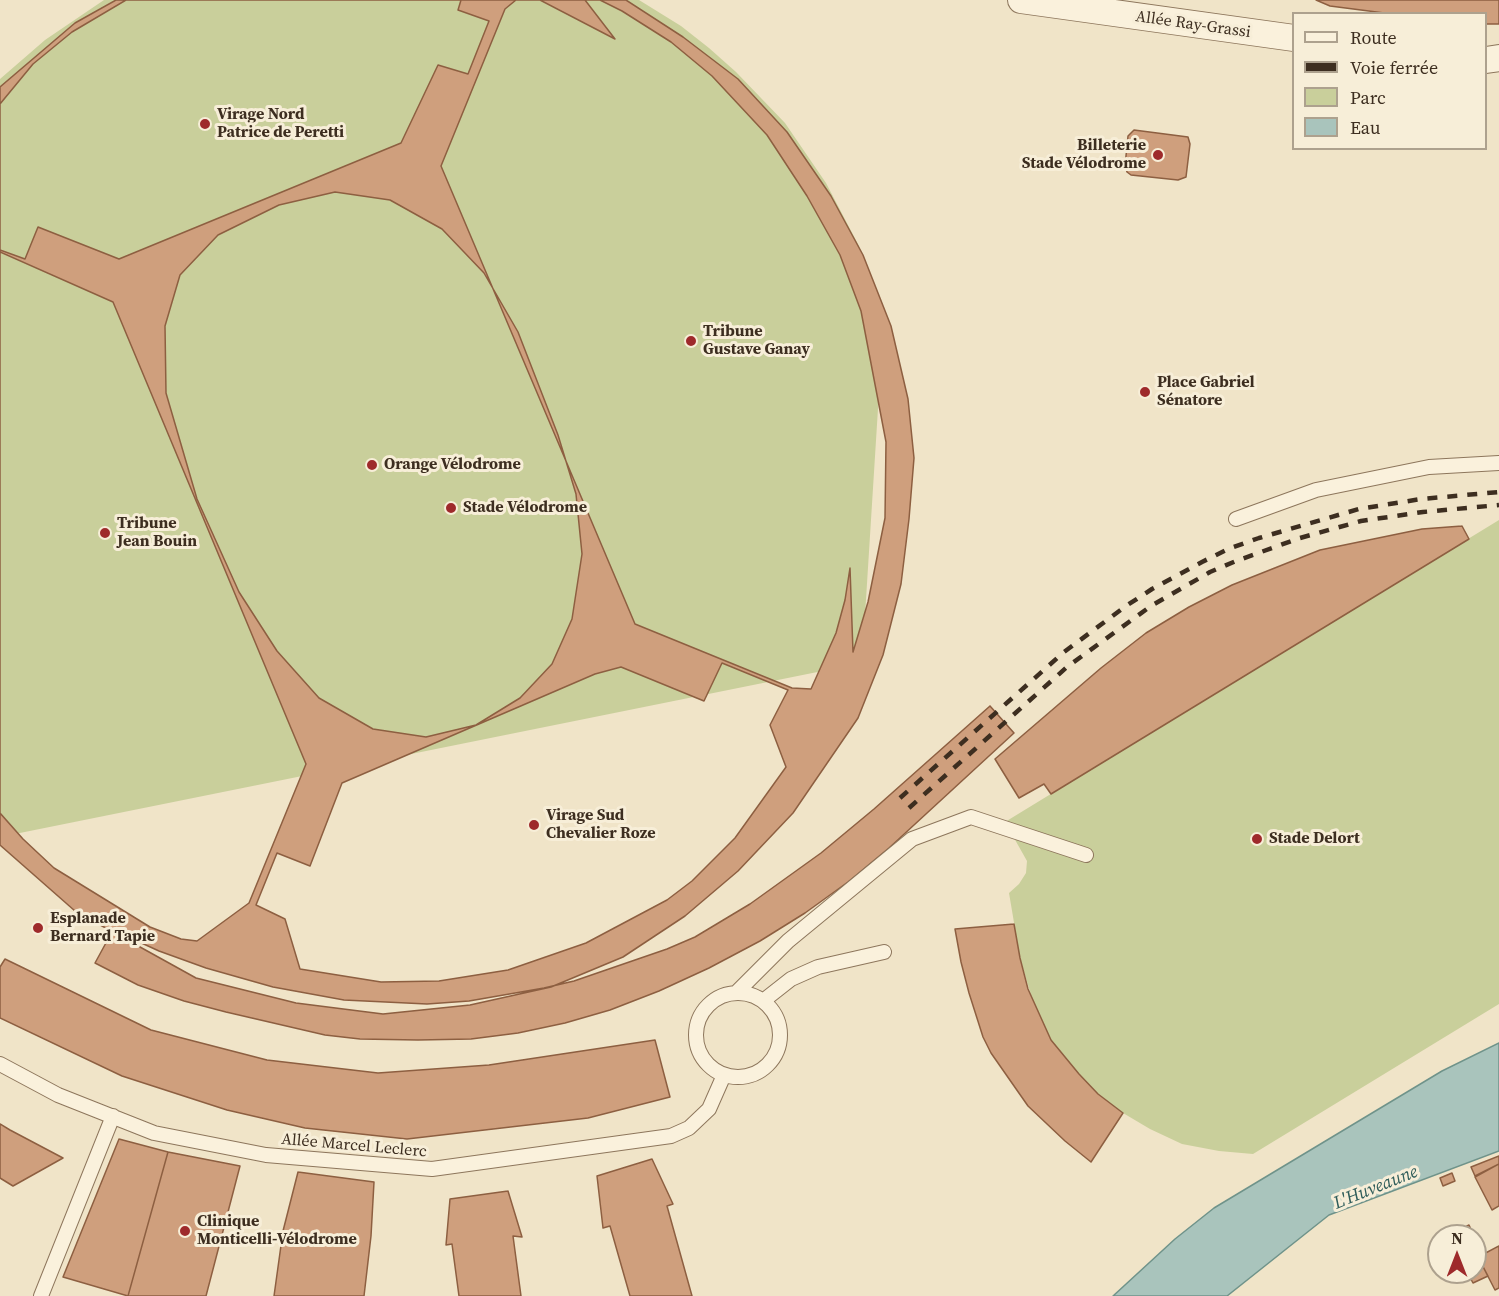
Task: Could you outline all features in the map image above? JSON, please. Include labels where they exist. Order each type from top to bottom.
[{"type":"street","name":"Allée Ray-Grassi","points":[[1021,0],[1292,38]]},
{"type":"lane","points":[[1236,519],[1316,490],[1429,467],[1499,463]]},
{"type":"lane","points":[[736,993],[788,941],[912,839],[971,817],[1086,855]]},
{"type":"lane","points":[[763,1001],[791,979],[818,967],[884,952]]},
{"type":"lane","points":[[736,993],[750,995],[763,1001],[772,1011],[778,1023],[780,1037],[775,1056],[759,1071],[747,1076],[724,1075],[708,1065],[699,1054],[695,1040],[696,1026],[701,1013],[710,1003],[722,996],[736,993]]},
{"type":"lane","name":"Allée Marcel Leclerc","points":[[0,1064],[58,1095],[154,1133],[266,1155],[432,1169],[671,1136],[689,1128],[709,1109],[724,1075]]},
{"type":"lane","points":[[41,1296],[113,1116]]},
{"type":"green space","name":"Stade Vélodrome","points":[[104,0],[639,0],[681,26],[709,48],[736,72],[785,123],[826,183],[859,246],[884,313],[862,663],[0,837],[0,79],[45,40]]},
{"type":"green space","name":"Stade Delort","points":[[1499,520],[1499,1004],[1253,1154],[1182,1144],[1123,1113],[1098,1094],[1079,1074],[1051,1040],[1034,1005],[1020,958],[1009,893],[1026,873],[1027,861],[1005,822]]},
{"type":"water","name":"L'Huveaune","points":[[1499,1043],[1499,1151],[1329,1215],[1227,1296],[1113,1296],[1175,1239],[1214,1208],[1442,1071]]},
{"type":"building","name":"Stade Vélodrome","points":[[116,0],[626,0],[683,37],[738,79],[787,132],[831,196],[863,255],[891,326],[908,399],[914,458],[909,519],[901,584],[883,655],[858,718],[793,813],[738,871],[685,916],[623,957],[551,987],[470,1005],[383,1014],[296,1003],[196,978],[75,911],[0,845],[0,87],[75,23]],"holes":[[[335,192],[390,200],[442,229],[484,273],[518,332],[558,435],[576,494],[582,554],[572,619],[552,664],[520,698],[476,725],[426,737],[373,729],[319,698],[277,651],[239,592],[197,499],[166,393],[165,326],[180,275],[218,235],[279,205]]]},
{"type":"building","name":"Virage Nord Patrice de Peretti","points":[[126,0],[461,0],[458,10],[489,21],[468,74],[438,65],[401,143],[119,259],[38,227],[25,259],[0,250],[0,104],[33,64],[72,32]]},
{"type":"building","name":"Tribune Gustave Ganay","points":[[516,0],[540,0],[615,39],[585,0],[600,0],[671,42],[712,76],[767,135],[807,196],[840,255],[861,311],[886,442],[885,518],[868,602],[853,652],[850,568],[845,600],[836,633],[811,689],[792,688],[635,624],[441,166],[505,9]]},
{"type":"building","points":[[1316,0],[1499,0],[1499,24],[1487,24],[1487,12],[1376,12],[1330,6]]},
{"type":"building","name":"Billeterie Stade Vélodrome","points":[[1134,130],[1188,137],[1190,144],[1186,177],[1178,180],[1131,175],[1127,172],[1125,166],[1128,136]]},
{"type":"building","name":"Tribune Jean Bouin","points":[[0,252],[113,302],[306,764],[249,903],[197,941],[181,939],[150,927],[54,868],[23,839],[0,813]]},
{"type":"building","points":[[1462,526],[1469,539],[1051,794],[1044,784],[1019,798],[995,759],[1101,668],[1146,633],[1232,585],[1320,550],[1422,529]]},
{"type":"building","name":"Virage Sud Chevalier Roze","points":[[722,663],[788,690],[770,725],[786,767],[735,838],[692,881],[667,900],[586,943],[508,970],[439,981],[381,982],[300,969],[285,919],[256,905],[277,853],[310,866],[342,783],[595,674],[621,667],[704,701]]},
{"type":"building","points":[[990,706],[1014,733],[889,848],[848,882],[805,913],[760,941],[709,968],[610,1010],[565,1023],[518,1033],[471,1039],[360,1039],[325,1035],[184,1001],[138,985],[95,963],[113,930],[159,951],[206,968],[273,987],[344,1000],[427,1004],[469,1001],[574,981],[695,937],[750,904],[821,853]]},
{"type":"building","points":[[1014,924],[1028,989],[1051,1040],[1098,1094],[1123,1113],[1091,1162],[1028,1106],[991,1053],[983,1037],[969,993],[955,929]]},
{"type":"building","points":[[5,959],[151,1030],[267,1060],[378,1073],[489,1065],[655,1040],[670,1097],[588,1118],[407,1139],[305,1128],[227,1110],[122,1076],[0,1018],[0,967]]},
{"type":"building","points":[[0,1124],[63,1158],[13,1186],[0,1178]]},
{"type":"building","points":[[119,1139],[168,1152],[128,1296],[63,1277]]},
{"type":"building","name":"Clinique Monticelli-Vélodrome","points":[[168,1152],[240,1166],[206,1296],[128,1296]]},
{"type":"building","points":[[1499,1156],[1499,1164],[1475,1176],[1471,1167]]},
{"type":"building","points":[[652,1159],[673,1204],[667,1206],[692,1296],[630,1296],[610,1226],[603,1228],[597,1176]]},
{"type":"building","points":[[1499,1164],[1499,1206],[1492,1210],[1475,1177]]},
{"type":"building","points":[[298,1172],[374,1182],[364,1296],[274,1296],[283,1231]]},
{"type":"building","points":[[1452,1173],[1455,1181],[1443,1186],[1440,1178]]},
{"type":"building","points":[[508,1191],[522,1237],[513,1236],[521,1296],[459,1296],[452,1244],[446,1245],[450,1199]]},
{"type":"building","points":[[1499,1246],[1499,1288],[1495,1290],[1487,1274],[1487,1252]]},
{"type":"railway","points":[[900,798],[1064,652],[1152,589],[1202,562],[1228,549],[1259,538],[1359,509],[1421,499],[1499,492]]},
{"type":"railway","points":[[909,808],[1067,667],[1151,606],[1210,572],[1300,538],[1361,521],[1499,505]]},
{"type":"place","name":"Virage Nord Patrice de Peretti","points":[[205,124]]},
{"type":"place","name":"Billeterie Stade Vélodrome","points":[[1158,155]]},
{"type":"place","name":"Tribune Gustave Ganay","points":[[691,341]]},
{"type":"place","name":"Place Gabriel Sénatore","points":[[1145,392]]},
{"type":"place","name":"Orange Vélodrome","points":[[372,465]]},
{"type":"place","name":"Stade Vélodrome","points":[[451,508]]},
{"type":"place","name":"Tribune Jean Bouin","points":[[105,533]]},
{"type":"place","name":"Virage Sud Chevalier Roze","points":[[534,825]]},
{"type":"place","name":"Stade Delort","points":[[1257,839]]},
{"type":"place","name":"Esplanade Bernard Tapie","points":[[38,928]]},
{"type":"place","name":"Clinique Monticelli-Vélodrome","points":[[185,1231]]}]
